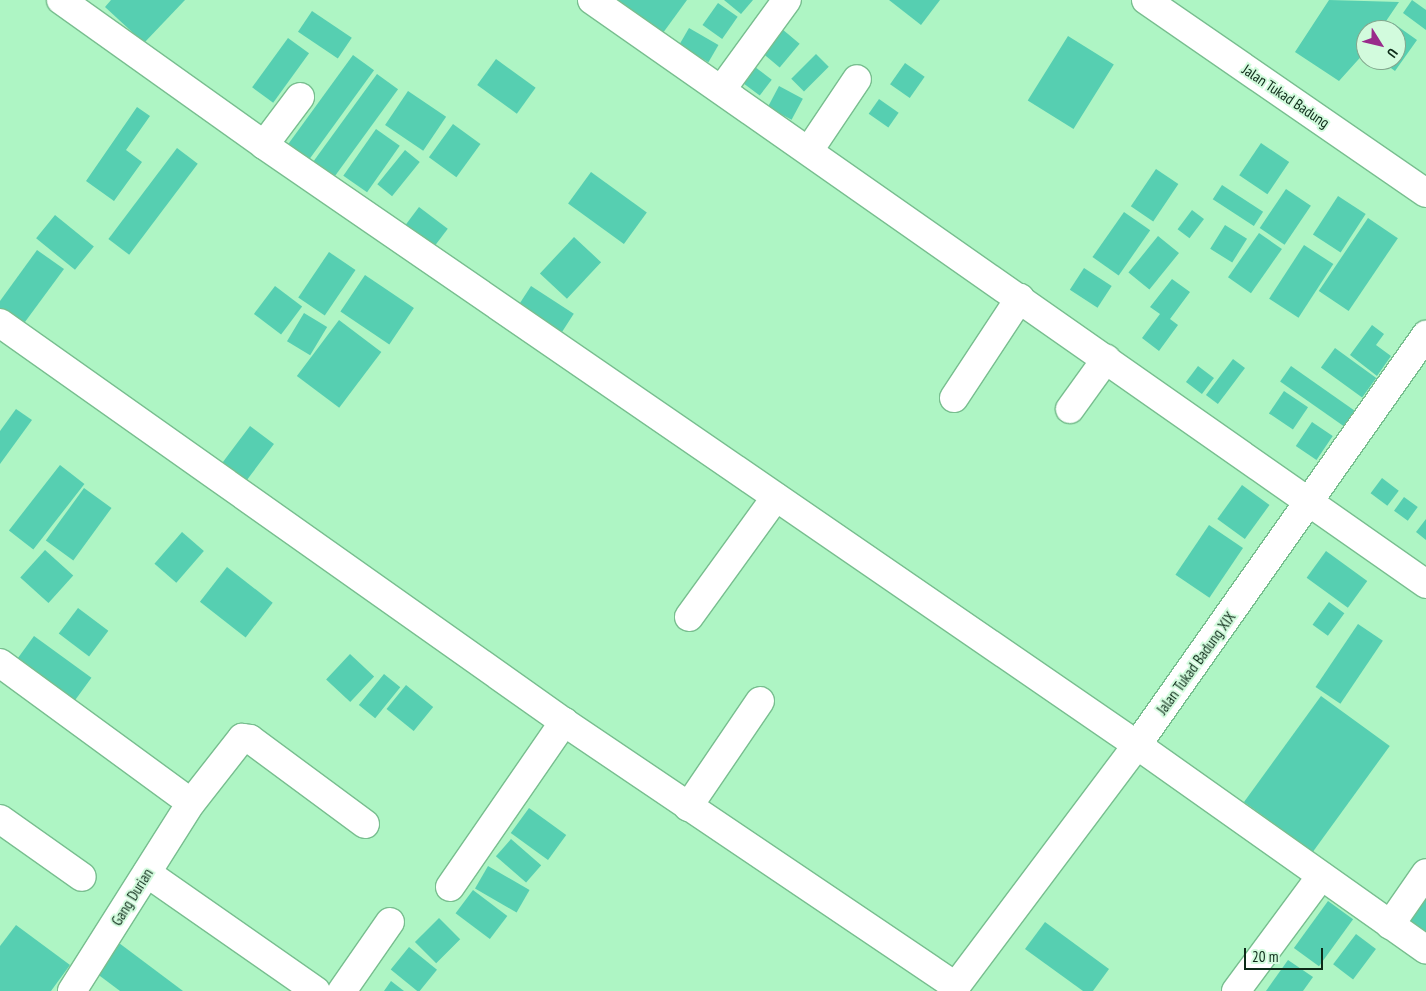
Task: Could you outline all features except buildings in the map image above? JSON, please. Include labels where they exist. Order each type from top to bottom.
[{"type":"street","points":[[61,0],[264,146],[1137,745],[1426,950]]},
{"type":"street","points":[[592,0],[810,149],[1310,505],[1426,584]]},
{"type":"street","points":[[722,89],[787,0]]},
{"type":"street","name":"Jalan Tukad Badung","points":[[1146,0],[1426,193]]},
{"type":"street","points":[[810,149],[857,79]]},
{"type":"street","points":[[264,146],[300,98]]},
{"type":"street","points":[[954,398],[1020,298]]},
{"type":"street","points":[[0,323],[564,722],[688,806],[760,701]]},
{"type":"street","name":"Jalan Tukad Badung XIX","points":[[688,806],[959,986],[1137,745],[1310,505],[1426,335]]},
{"type":"street","points":[[1070,409],[1106,359]]},
{"type":"street","points":[[689,617],[776,497]]},
{"type":"street","points":[[0,663],[185,799]]},
{"type":"street","points":[[450,887],[564,722]]},
{"type":"street","name":"Gang Durian","points":[[72,991],[147,873],[185,799],[246,737],[365,824]]},
{"type":"street","points":[[0,819],[82,877]]},
{"type":"street","points":[[147,873],[316,991]]},
{"type":"street","points":[[1390,924],[1426,873]]},
{"type":"street","points":[[1236,991],[1321,876]]},
{"type":"street","points":[[342,991],[390,922]]}]
